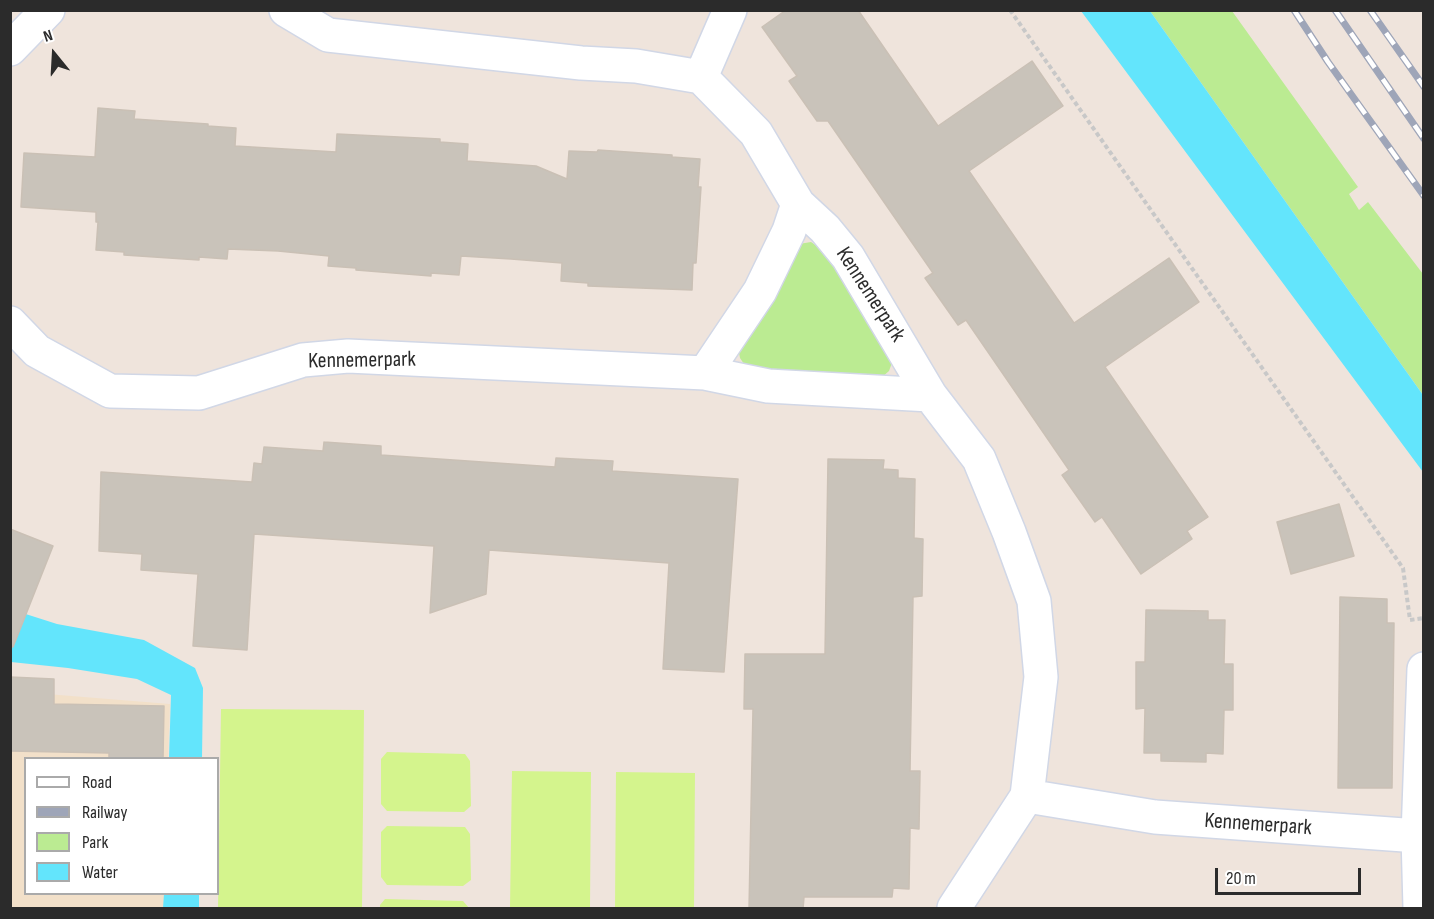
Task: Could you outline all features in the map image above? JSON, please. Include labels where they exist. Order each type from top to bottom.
[{"type":"street","points":[[10,49],[48,10]]},
{"type":"street","points":[[286,10],[328,35],[581,63],[636,66],[701,76],[730,10]]},
{"type":"street","name":"Kennemerpark","points":[[701,76],[756,133],[798,204],[825,229],[848,257],[930,395],[979,459],[1034,601],[1041,677],[1027,796],[954,909]]},
{"type":"street","points":[[705,373],[759,291],[789,231],[798,204]]},
{"type":"street","name":"Kennemerpark","points":[[10,323],[37,351],[111,391],[199,393],[303,360],[348,356],[705,373],[768,386],[930,395]]},
{"type":"street","points":[[1420,909],[1418,836],[1424,669]]},
{"type":"street","name":"Kennemerpark","points":[[1027,796],[1155,817],[1418,836]]},
{"type":"path","points":[[1010,10],[1403,568],[1410,620],[1424,618]]},
{"type":"shaded area","points":[[10,691],[170,704],[168,757],[24,757],[24,895],[164,895],[164,908],[11,908]]},
{"type":"green space","points":[[1150,11],[1232,11],[1358,187],[1349,194],[1359,210],[1368,202],[1423,274],[1423,395]]},
{"type":"green space","points":[[811,242],[826,252],[894,357],[889,371],[881,378],[865,379],[746,367],[740,358],[738,347],[778,292],[799,244]]},
{"type":"green space","points":[[221,709],[364,710],[362,908],[218,908]]},
{"type":"green space","points":[[387,752],[465,754],[470,761],[471,806],[464,812],[387,811],[381,804],[381,759]]},
{"type":"green space","points":[[512,771],[591,772],[590,908],[510,908]]},
{"type":"green space","points":[[616,772],[695,773],[694,908],[615,908]]},
{"type":"green space","points":[[387,826],[465,827],[470,834],[471,880],[463,886],[387,885],[381,877],[381,832]]},
{"type":"green space","points":[[385,899],[463,901],[469,908],[380,908]]},
{"type":"water","points":[[1081,11],[1150,11],[1423,395],[1423,472]]},
{"type":"water","points":[[10,609],[57,624],[144,640],[195,668],[203,688],[202,757],[169,757],[171,695],[137,679],[11,662]]},
{"type":"water","points":[[164,895],[199,895],[199,908],[163,908]]},
{"type":"building","points":[[786,10],[858,10],[938,126],[1032,61],[1063,106],[969,171],[1074,323],[1169,258],[1199,302],[1105,367],[1208,517],[1187,531],[1192,539],[1141,574],[1102,517],[1095,522],[1062,475],[1069,470],[966,320],[958,325],[925,278],[933,273],[828,121],[817,121],[789,81],[797,76],[762,27]]},
{"type":"building","points":[[98,108],[135,111],[134,119],[236,128],[235,146],[336,152],[337,134],[440,139],[440,142],[468,144],[467,161],[536,166],[567,179],[569,151],[597,152],[598,150],[700,159],[698,187],[701,187],[692,290],[588,286],[588,283],[561,281],[562,263],[511,259],[461,256],[459,275],[431,273],[431,276],[328,266],[329,256],[278,251],[228,249],[227,259],[199,257],[199,260],[124,255],[124,252],[96,250],[98,222],[96,222],[96,212],[21,207],[24,153],[95,157]]},
{"type":"building","points":[[324,442],[381,446],[381,455],[555,467],[556,458],[613,461],[612,471],[738,479],[724,672],[663,669],[669,563],[489,550],[486,594],[430,613],[434,546],[254,534],[247,650],[193,646],[198,574],[141,570],[142,554],[99,551],[101,472],[252,482],[254,463],[262,464],[264,447],[323,451]]},
{"type":"building","points":[[828,459],[884,460],[883,469],[898,470],[898,478],[915,479],[914,538],[923,539],[922,596],[913,597],[910,771],[920,771],[919,829],[910,828],[909,889],[893,888],[892,897],[804,897],[803,909],[749,909],[753,709],[744,709],[745,654],[825,654]]},
{"type":"building","points":[[1339,504],[1354,556],[1291,574],[1277,522]]},
{"type":"building","points":[[10,529],[53,546],[13,647],[10,646]]},
{"type":"building","points":[[1340,597],[1387,599],[1387,623],[1394,623],[1392,788],[1338,788]]},
{"type":"building","points":[[1146,610],[1208,611],[1208,620],[1225,620],[1224,664],[1233,664],[1233,710],[1224,710],[1223,754],[1206,753],[1206,762],[1161,761],[1161,753],[1144,753],[1145,708],[1136,709],[1136,662],[1145,662]]},
{"type":"building","points":[[10,677],[54,679],[54,704],[164,706],[163,757],[109,757],[109,753],[10,751]]},
{"type":"railway","points":[[1294,10],[1328,62],[1424,196]]},
{"type":"railway","points":[[1335,10],[1424,139]]},
{"type":"railway","points":[[1370,10],[1424,87]]}]
